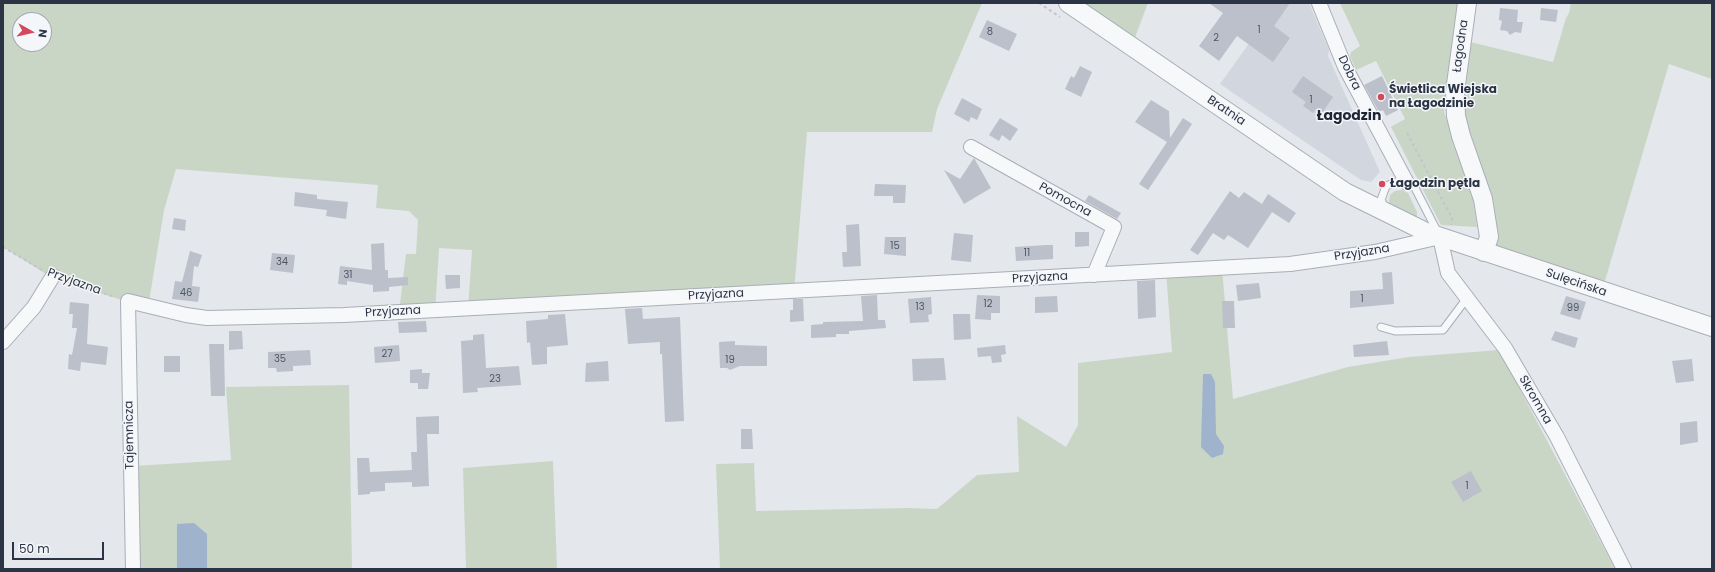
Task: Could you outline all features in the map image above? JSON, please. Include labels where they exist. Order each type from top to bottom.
[{"type":"street","name":"Bratnia","points":[[1068,3],[1345,192],[1387,213],[1444,238]]},
{"type":"street","name":"Dobra","points":[[1319,3],[1345,67],[1408,183]]},
{"type":"street","name":"Łagodna","points":[[1467,3],[1455,92],[1456,116],[1484,204],[1489,237],[1484,252]]},
{"type":"street","name":"Pomocna","points":[[971,147],[1114,227],[1094,275]]},
{"type":"street","name":"Sulęcińska","points":[[1444,238],[1617,297],[1712,327]]},
{"type":"street","name":"Przyjazna","points":[[128,301],[186,315],[207,318],[344,315],[1290,264],[1375,252],[1444,238]]},
{"type":"street","name":"Skromna","points":[[1444,238],[1448,273],[1505,348],[1557,437],[1624,569]]},
{"type":"street","points":[[3,342],[34,307],[53,276]]},
{"type":"street","name":"Tajemnicza","points":[[128,301],[133,569]]},
{"type":"lane","points":[[1387,213],[1381,200],[1386,186],[1399,182],[1408,183],[1415,188],[1444,238]]},
{"type":"lane","points":[[1381,327],[1395,331],[1444,330],[1467,298]]},
{"type":"path","points":[[1407,133],[1452,218],[1444,238]]},
{"type":"path","name":"Przyjazna","points":[[3,247],[53,276],[128,301]]},
{"type":"shaded area","points":[[1209,3],[1309,3],[1329,50],[1328,56],[1380,172],[1371,182],[1361,180],[1220,84],[1248,45],[1251,33]]},
{"type":"green space","points":[[3,3],[982,3],[937,109],[932,132],[807,132],[794,292],[468,308],[472,250],[439,248],[435,312],[399,312],[406,254],[416,254],[418,220],[409,211],[376,208],[378,185],[176,169],[164,210],[148,308],[54,279],[3,247]]},
{"type":"green space","points":[[1082,3],[1148,3],[1134,40]]},
{"type":"green space","points":[[1340,3],[1458,3],[1444,112],[1472,190],[1477,227],[1441,225],[1391,127],[1405,119],[1376,61],[1356,70],[1350,56],[1351,52],[1360,46]]},
{"type":"green space","points":[[1571,3],[1712,3],[1712,79],[1669,64],[1604,284],[1496,247],[1494,203],[1463,116],[1470,42],[1553,62]]},
{"type":"green space","points":[[1402,190],[1408,193],[1417,212],[1417,216],[1413,218],[1393,208],[1389,202],[1390,195],[1395,191]]},
{"type":"green space","points":[[1222,268],[1233,399],[1348,367],[1409,357],[1499,350],[1615,569],[720,569],[716,464],[754,463],[756,511],[908,508],[937,509],[977,475],[1019,472],[1017,416],[1066,447],[1078,425],[1078,363],[1172,352],[1166,271]]},
{"type":"green space","points":[[349,385],[352,569],[136,569],[134,466],[231,460],[226,387]]},
{"type":"green space","points":[[553,461],[557,569],[466,569],[463,468]]},
{"type":"water","points":[[1203,374],[1211,374],[1215,382],[1216,434],[1224,446],[1223,454],[1212,458],[1201,447]]},
{"type":"water","points":[[194,523],[207,534],[207,569],[177,569],[177,524]]},
{"type":"building","points":[[1209,3],[1290,3],[1274,26],[1290,38],[1273,62],[1237,36],[1219,61],[1199,46],[1223,13]]},
{"type":"building","points":[[1500,8],[1518,10],[1517,22],[1523,22],[1521,33],[1515,32],[1510,35],[1507,31],[1500,30],[1502,21],[1499,20]]},
{"type":"building","points":[[1541,8],[1558,10],[1556,22],[1540,20]]},
{"type":"building","points":[[987,20],[1017,34],[1009,51],[979,37]]},
{"type":"building","points":[[1080,66],[1092,72],[1081,97],[1065,89],[1071,76],[1074,78]]},
{"type":"building","points":[[1303,76],[1333,97],[1322,113],[1316,109],[1313,113],[1303,106],[1306,102],[1292,92]]},
{"type":"building","name":"Świetlica Wiejska na Łagodzinie","points":[[1382,76],[1398,110],[1386,116],[1383,110],[1379,112],[1364,85]]},
{"type":"building","points":[[962,98],[982,109],[977,120],[971,117],[969,122],[954,114]]},
{"type":"building","points":[[1151,100],[1169,111],[1170,138],[1183,118],[1192,124],[1148,190],[1139,184],[1167,142],[1135,122]]},
{"type":"building","points":[[1000,118],[1018,129],[1010,141],[1002,135],[999,141],[989,135]]},
{"type":"building","points":[[974,158],[991,188],[964,204],[944,170],[960,179]]},
{"type":"building","points":[[875,184],[906,185],[905,203],[893,203],[893,196],[874,196]]},
{"type":"building","points":[[1230,191],[1239,198],[1244,192],[1262,204],[1268,194],[1296,213],[1289,223],[1272,212],[1248,248],[1228,235],[1224,240],[1213,233],[1198,255],[1190,250]]},
{"type":"building","points":[[295,192],[317,195],[317,199],[348,202],[346,219],[326,216],[327,210],[294,206]]},
{"type":"building","points":[[1089,195],[1121,213],[1117,219],[1085,201]]},
{"type":"building","points":[[174,218],[186,220],[185,231],[172,229]]},
{"type":"building","points":[[859,224],[861,266],[843,267],[842,252],[847,252],[846,225]]},
{"type":"building","points":[[1075,232],[1089,232],[1089,246],[1075,247]]},
{"type":"building","points":[[954,233],[973,235],[971,262],[951,260]]},
{"type":"building","points":[[885,237],[906,237],[906,256],[884,254]]},
{"type":"building","points":[[384,243],[385,270],[388,270],[388,278],[408,277],[408,285],[389,287],[389,291],[373,292],[373,285],[347,281],[347,285],[338,284],[340,266],[372,270],[371,244]]},
{"type":"building","points":[[1053,245],[1053,259],[1016,261],[1015,247]]},
{"type":"building","points":[[190,251],[202,255],[198,267],[194,266],[192,286],[200,287],[198,302],[172,299],[175,281],[182,282]]},
{"type":"building","points":[[272,253],[295,255],[293,273],[270,270]]},
{"type":"building","points":[[1392,272],[1394,304],[1350,308],[1350,291],[1383,289],[1382,273]]},
{"type":"building","points":[[445,275],[460,275],[460,288],[446,289]]},
{"type":"building","points":[[1155,280],[1156,317],[1138,319],[1137,281]]},
{"type":"building","points":[[1259,283],[1261,298],[1238,301],[1236,285]]},
{"type":"building","points":[[877,295],[878,320],[885,320],[886,328],[849,331],[849,334],[836,334],[836,337],[811,338],[811,325],[823,324],[823,322],[863,321],[861,296]]},
{"type":"building","points":[[977,295],[1000,296],[1000,313],[991,313],[991,320],[975,319]]},
{"type":"building","points":[[1057,296],[1058,312],[1035,313],[1035,297]]},
{"type":"building","points":[[1566,296],[1586,302],[1580,320],[1560,314]]},
{"type":"building","points":[[931,297],[932,314],[928,315],[929,322],[910,323],[908,299]]},
{"type":"building","points":[[793,299],[803,299],[804,321],[790,322],[790,310],[793,310]]},
{"type":"building","points":[[1222,301],[1234,301],[1235,328],[1223,328]]},
{"type":"building","points":[[70,302],[89,304],[87,344],[108,347],[106,365],[81,362],[80,371],[68,369],[69,354],[72,355],[77,328],[72,328],[73,314],[69,314]]},
{"type":"building","points":[[642,308],[643,319],[680,317],[684,421],[665,422],[662,354],[660,354],[660,342],[628,344],[625,309]]},
{"type":"building","points":[[565,314],[568,345],[547,347],[547,364],[532,365],[530,342],[527,343],[526,321],[548,319],[548,315]]},
{"type":"building","points":[[953,314],[970,314],[971,339],[954,340]]},
{"type":"building","points":[[426,321],[427,332],[399,333],[398,322]]},
{"type":"building","points":[[229,331],[242,331],[243,349],[229,350]]},
{"type":"building","points":[[1555,331],[1578,338],[1575,348],[1551,340]]},
{"type":"building","points":[[484,334],[486,368],[519,366],[521,385],[477,388],[478,392],[463,393],[461,341],[473,340],[473,335]]},
{"type":"building","points":[[735,341],[735,345],[767,346],[767,366],[740,366],[730,370],[727,368],[720,368],[719,342]]},
{"type":"building","points":[[1387,341],[1389,355],[1354,357],[1353,345]]},
{"type":"building","points":[[209,344],[224,344],[225,396],[211,396]]},
{"type":"building","points":[[399,345],[400,361],[375,363],[374,347]]},
{"type":"building","points":[[1005,345],[1006,354],[1001,355],[1002,362],[992,363],[991,356],[978,357],[977,348]]},
{"type":"building","points":[[310,350],[311,365],[293,366],[293,371],[277,372],[276,368],[268,368],[268,352]]},
{"type":"building","points":[[164,356],[180,356],[180,372],[164,372]]},
{"type":"building","points":[[944,358],[946,380],[913,381],[912,359]]},
{"type":"building","points":[[1692,359],[1694,381],[1676,383],[1672,361]]},
{"type":"building","points":[[608,361],[609,381],[585,382],[586,363]]},
{"type":"building","points":[[422,369],[422,373],[430,373],[428,389],[418,389],[418,383],[410,383],[410,370]]},
{"type":"building","points":[[439,416],[439,434],[427,434],[429,486],[412,487],[412,482],[385,483],[385,491],[370,492],[370,494],[358,495],[357,458],[369,458],[370,472],[412,470],[411,452],[417,452],[416,417]]},
{"type":"building","points":[[1697,421],[1698,442],[1680,445],[1680,423]]},
{"type":"building","points":[[741,429],[752,429],[753,449],[741,449]]},
{"type":"building","points":[[1471,471],[1482,491],[1463,502],[1451,482]]},
{"type":"place","name":"Świetlica Wiejska na Łagodzinie","points":[[1381,97]]},
{"type":"place","name":"Łagodzin pętla","points":[[1382,184]]},
{"type":"district","name":"Łagodzin","points":[[1349,116]]}]
